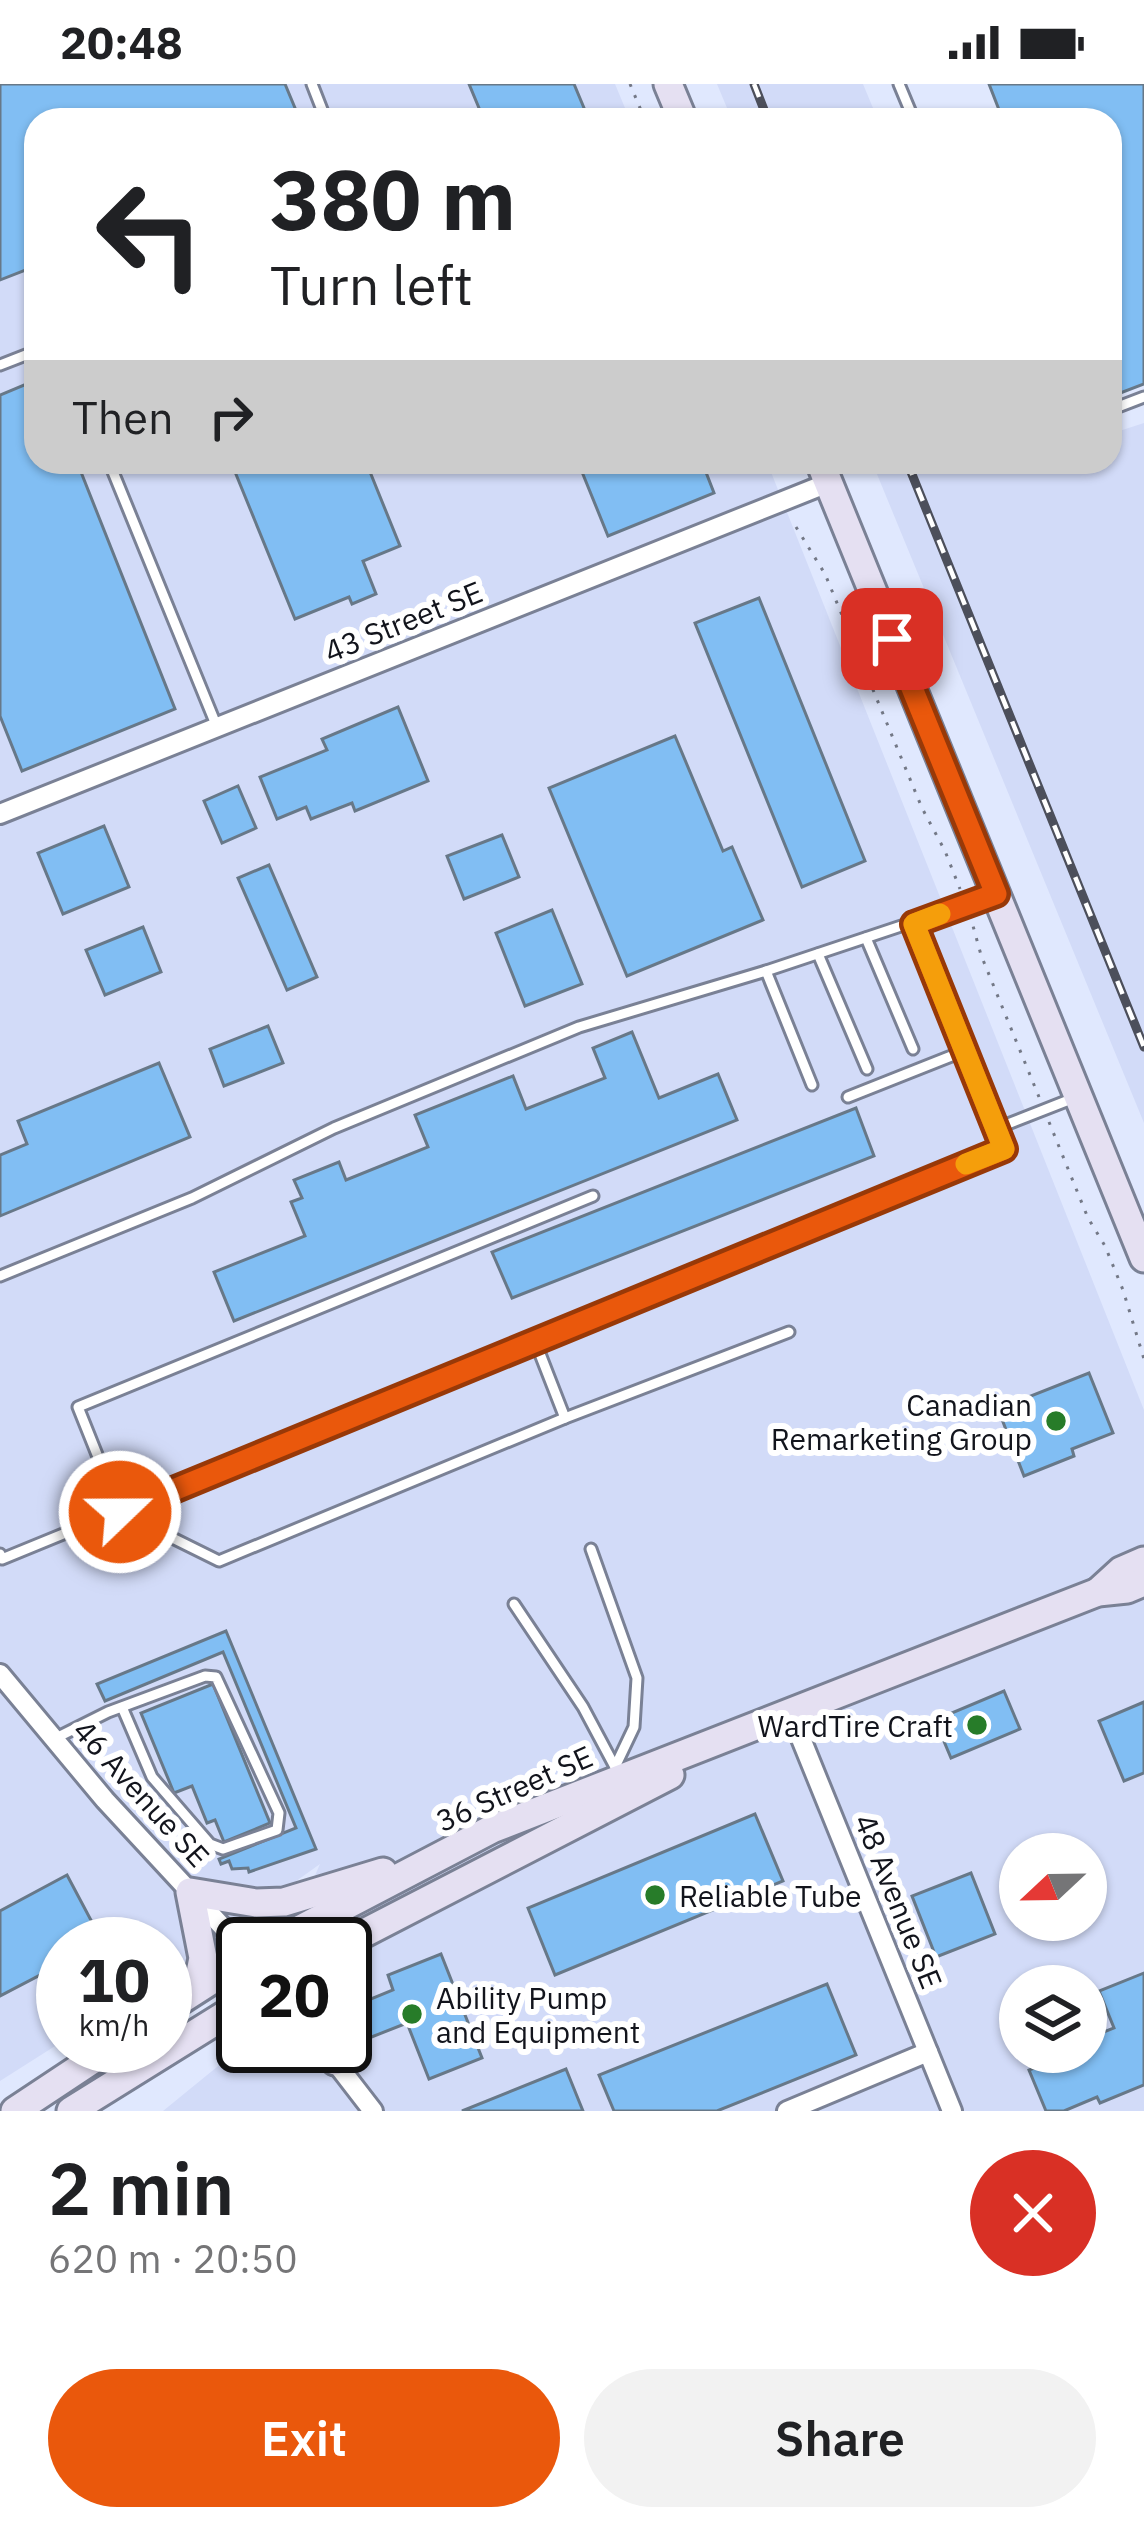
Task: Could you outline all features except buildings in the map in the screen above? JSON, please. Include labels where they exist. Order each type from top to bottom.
[{"type":"street","name":"43 Street SE","points":[[0,814],[819,474]]},
{"type":"street","points":[[825,474],[1144,1258]]},
{"type":"street","name":"36 Street SE","points":[[1098,1592],[1121,1571],[1144,1562]]},
{"type":"street","name":"36 Street SE","points":[[324,1917],[492,1829],[618,1772],[791,1714],[1098,1592],[1144,1582]]},
{"type":"street","name":"46 Avenue SE","points":[[0,1674],[216,1920]]},
{"type":"street","name":"36 Street SE","points":[[372,1929],[791,1714]]},
{"type":"street","name":"48 Avenue SE","points":[[791,1714],[952,2111]]},
{"type":"street","points":[[197,1988],[203,1958],[190,1892],[256,1903],[284,1902],[437,1858]]},
{"type":"street","points":[[192,1992],[216,1976]]},
{"type":"street","points":[[71,2111],[216,2020]]},
{"type":"street","points":[[198,2031],[216,2028]]},
{"type":"street","points":[[787,2111],[928,2052]]},
{"type":"street","points":[[15,2111],[72,2073]]},
{"type":"street","points":[[345,2073],[373,2111]]},
{"type":"lane","points":[[114,474],[217,727]]},
{"type":"lane","points":[[0,1276],[192,1198],[334,1128],[579,1027],[914,924],[996,894]]},
{"type":"lane","points":[[0,1554],[2,1559],[120,1512],[1004,1149],[914,924]]},
{"type":"lane","points":[[866,938],[913,1049]]},
{"type":"lane","points":[[818,954],[867,1069]]},
{"type":"lane","points":[[766,971],[812,1085]]},
{"type":"lane","points":[[848,1097],[964,1051]]},
{"type":"lane","points":[[995,1129],[1078,1096]]},
{"type":"lane","points":[[593,1196],[78,1407],[120,1512],[219,1561],[565,1418],[789,1332]]},
{"type":"lane","points":[[535,1341],[565,1418]]},
{"type":"lane","points":[[591,1549],[637,1678],[634,1727],[618,1772]]},
{"type":"lane","points":[[514,1604],[583,1707],[618,1772]]},
{"type":"lane","points":[[54,1739],[122,1707],[205,1676],[216,1677],[279,1813],[277,1830],[224,1849],[210,1844],[152,1778],[122,1707]]},
{"type":"path","points":[[796,527],[825,574],[922,808],[946,851],[981,955],[1088,1218],[1123,1290],[1144,1359]]},
{"type":"shaded area","points":[[0,84],[615,84],[625,108],[24,108],[24,474],[772,474],[1144,1410],[1144,2111],[163,2111],[216,2068],[216,2073],[372,2073],[372,1917],[297,1917],[320,1864],[246,1917],[216,1917],[216,1938],[192,1956],[192,1917],[36,1917],[36,2058],[0,2081]]},
{"type":"shaded area","points":[[717,84],[863,84],[873,108],[727,108]]},
{"type":"shaded area","points":[[1144,423],[1144,1123],[877,474],[1122,474],[1122,430]]},
{"type":"railway","points":[[754,84],[763,108]]},
{"type":"railway","points":[[912,474],[1144,1047]]},
{"type":"slow traffic","points":[[940,914],[914,924],[1004,1149],[966,1164]]},
{"type":"place","name":"Canadian Remarketing Group","points":[[1056,1421]]},
{"type":"place","name":"WardTire Craft","points":[[977,1725]]},
{"type":"place","name":"Reliable Tube","points":[[655,1895]]},
{"type":"place","name":"Ability Pump and Equipment","points":[[412,2014]]},
{"type":"route","points":[[120,1512],[1004,1149],[914,924],[996,894],[892,639]]}]
